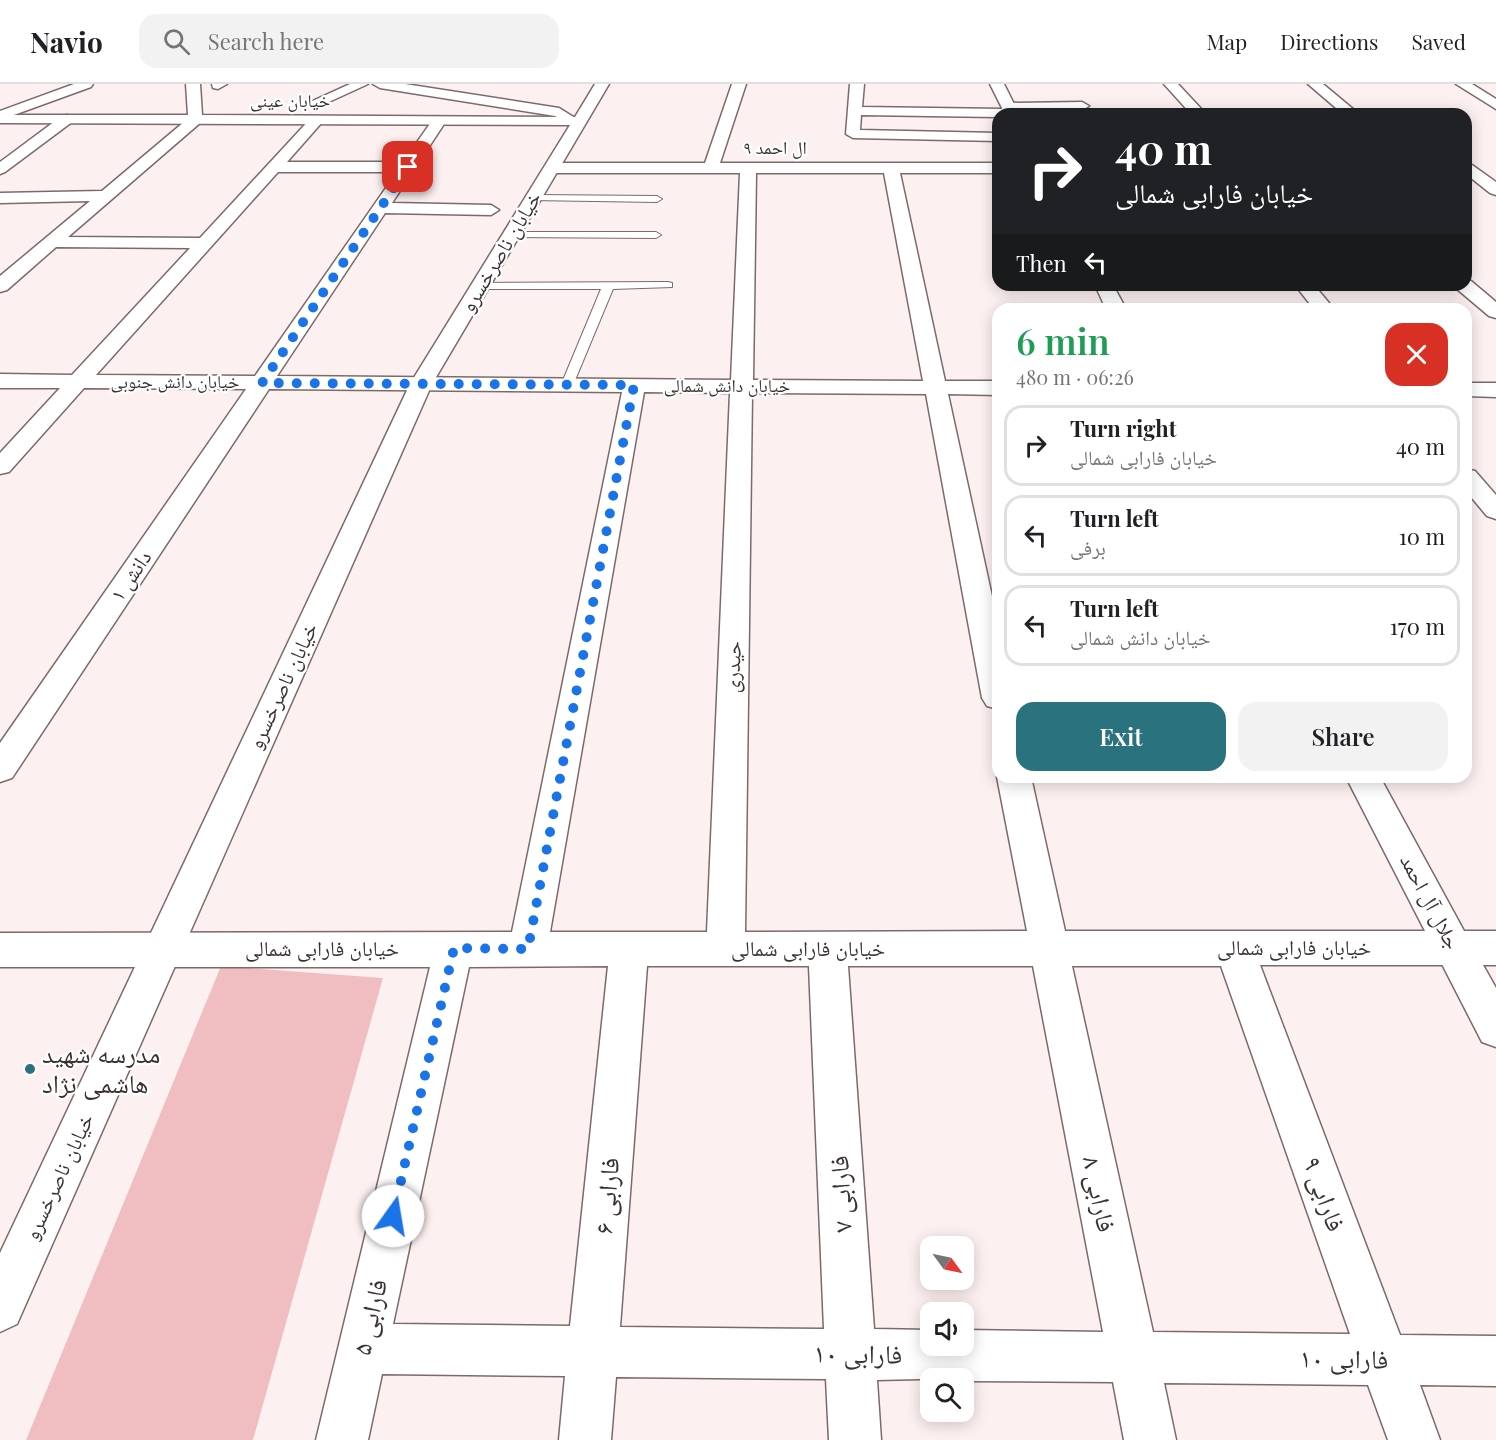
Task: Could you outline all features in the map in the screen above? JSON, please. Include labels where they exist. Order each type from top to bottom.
[{"type":"street","points":[[0,117],[86,84]]},
{"type":"street","points":[[0,286],[195,120],[193,84]]},
{"type":"street","points":[[0,467],[275,166],[316,112],[361,84]]},
{"type":"street","points":[[380,84],[559,112],[576,121]]},
{"type":"street","name":"خیابان ناصرخسرو","points":[[0,1307],[421,384],[553,168],[576,121],[602,84]]},
{"type":"street","points":[[711,168],[739,84]]},
{"type":"street","points":[[1171,84],[1193,108]]},
{"type":"street","points":[[1315,84],[1345,108]]},
{"type":"street","points":[[1463,84],[1496,105]]},
{"type":"street","points":[[861,88],[855,111],[852,151],[992,138]]},
{"type":"street","points":[[995,88],[1009,108]]},
{"type":"street","points":[[474,99],[493,89]]},
{"type":"street","points":[[1072,91],[1084,108]]},
{"type":"street","points":[[545,93],[559,112]]},
{"type":"street","points":[[855,111],[992,111]]},
{"type":"street","name":"خیابان عینی","points":[[0,117],[195,120],[316,112],[439,121],[576,121]]},
{"type":"street","points":[[0,170],[67,119]]},
{"type":"street","points":[[262,383],[439,121]]},
{"type":"street","name":"ال احمد ۹","points":[[553,168],[748,168],[852,151],[891,168],[992,168]]},
{"type":"street","points":[[275,166],[408,167]]},
{"type":"street","name":"حیدری","points":[[725,949],[748,168]]},
{"type":"street","points":[[891,168],[992,668]]},
{"type":"street","points":[[1472,168],[1496,168]]},
{"type":"street","points":[[1472,172],[1496,190]]},
{"type":"street","points":[[0,198],[105,196]]},
{"type":"street","points":[[380,208],[491,210]]},
{"type":"street","points":[[52,242],[205,243]]},
{"type":"street","points":[[1309,291],[1319,303]]},
{"type":"street","points":[[1471,291],[1496,312]]},
{"type":"street","name":"خیابان دانش جنوبی","points":[[0,381],[421,384]]},
{"type":"street","name":"دانش ۱","points":[[0,769],[262,383]]},
{"type":"street","name":"خیابان دانش شمالی","points":[[421,384],[992,388]]},
{"type":"street","points":[[528,949],[634,385]]},
{"type":"street","points":[[1472,390],[1496,390]]},
{"type":"street","points":[[1472,483],[1496,511]]},
{"type":"street","name":"فارابی ۸","points":[[1015,783],[1150,1440]]},
{"type":"street","name":"جلال آل احمد","points":[[1367,783],[1495,1023]]},
{"type":"street","name":"فارابی ۵","points":[[342,1440],[454,948]]},
{"type":"street","name":"فارابی ۹","points":[[1234,948],[1414,1440]]},
{"type":"street","name":"خیابان فارابی شمالی","points":[[0,950],[1496,948]]},
{"type":"street","name":"فارابی ۷","points":[[828,949],[855,1440]]},
{"type":"street","name":"فارابی ۶","points":[[585,1440],[630,953]]},
{"type":"street","name":"فارابی ۱۰","points":[[363,1349],[1496,1361]]},
{"type":"lane","points":[[533,198],[657,198]]},
{"type":"lane","points":[[511,235],[656,235]]},
{"type":"lane","points":[[480,286],[668,285]]},
{"type":"lane","points":[[567,385],[608,286]]},
{"type":"shaded area","points":[[221,966],[383,978],[253,1440],[26,1440]]},
{"type":"place","name":"مدرسه شهید ه‍اشمی نژاد","points":[[30,1069]]},
{"type":"route","points":[[393,1216],[454,948],[528,949],[634,385],[262,383],[408,167]]}]
